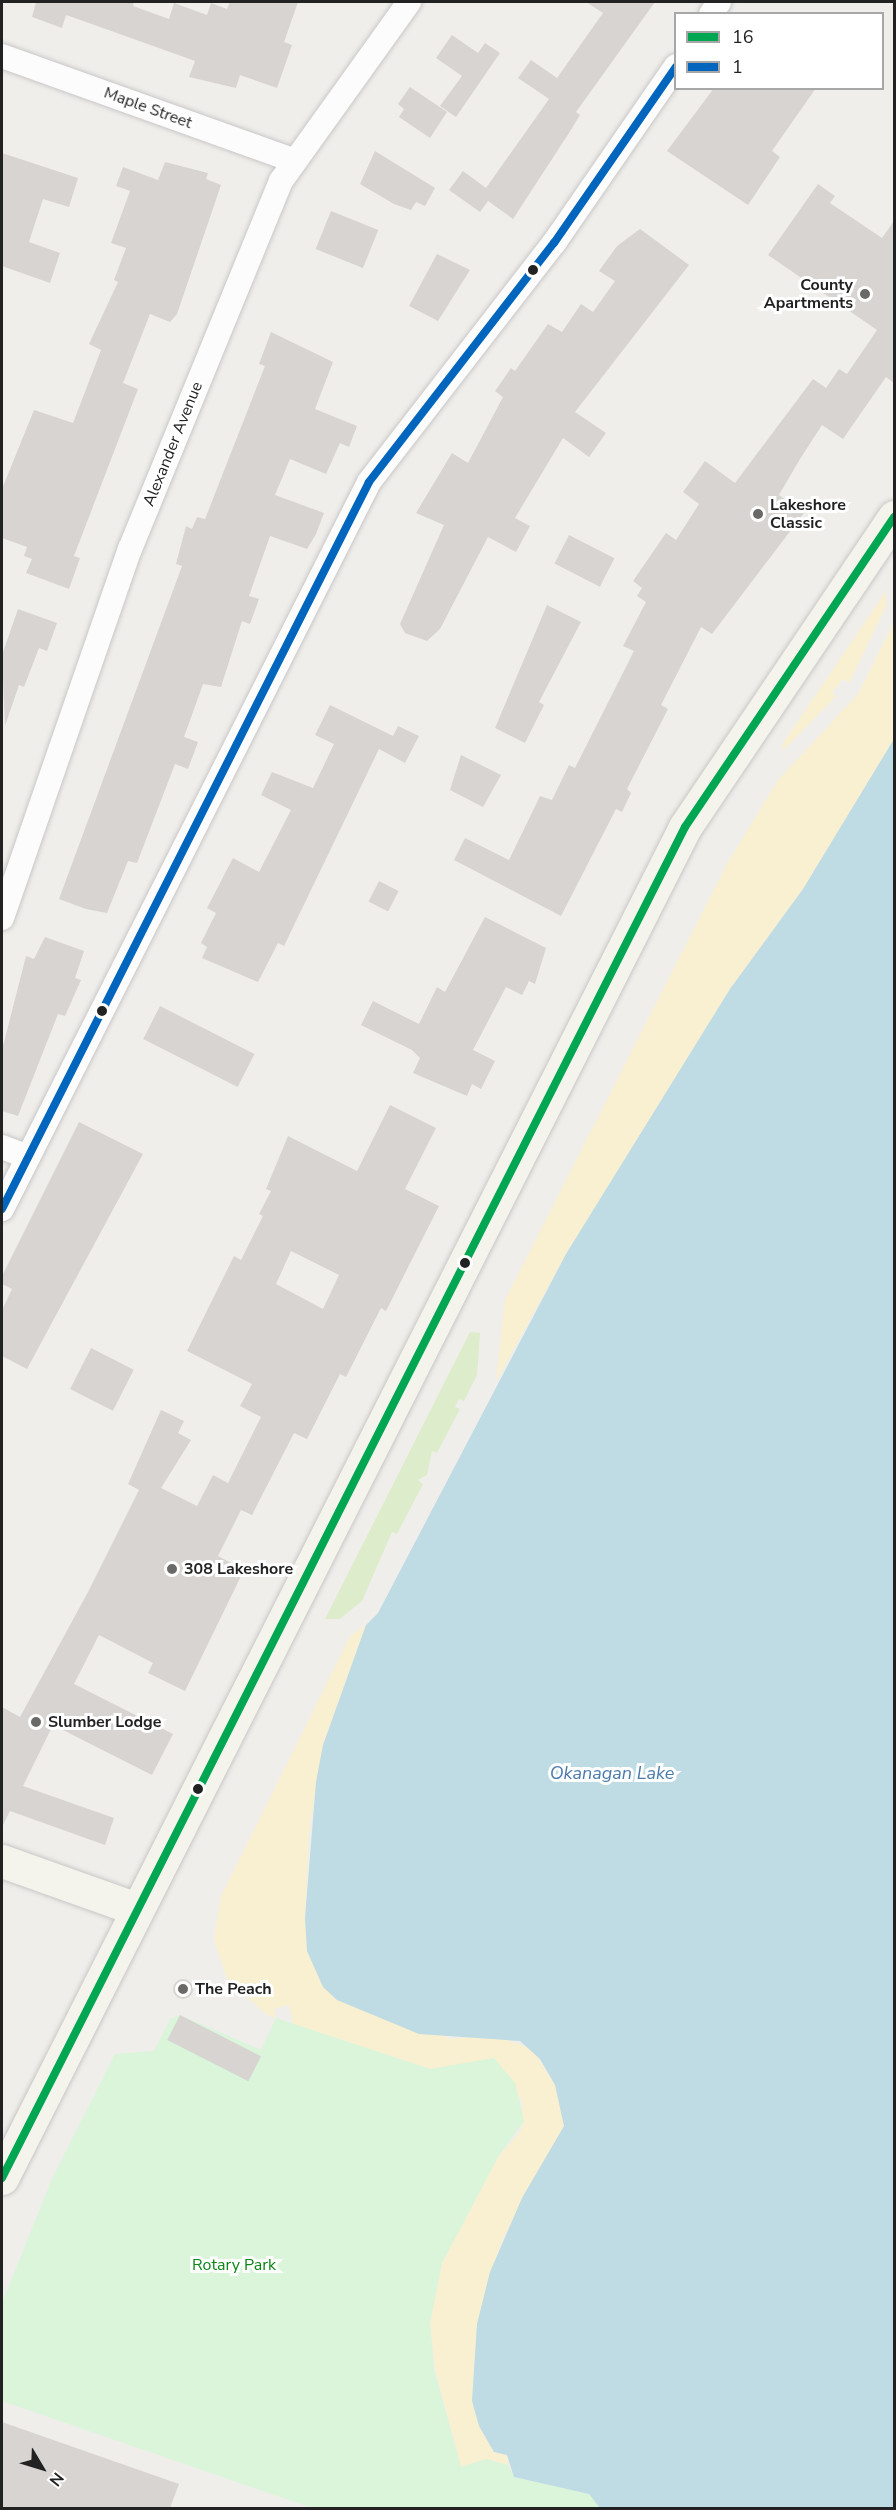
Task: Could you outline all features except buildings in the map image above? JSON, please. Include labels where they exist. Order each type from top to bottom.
[{"type":"street","name":"Alexander Avenue","points":[[2,918],[130,549],[281,181],[410,2]]},
{"type":"street","name":"Maple Street","points":[[2,56],[295,161]]},
{"type":"street","points":[[2,1209],[369,482],[554,243],[674,67]]},
{"type":"street","points":[[2,2178],[685,827],[894,517]]},
{"type":"street","points":[[2,1147],[28,1157]]},
{"type":"street","points":[[2,1861],[137,1909]]},
{"type":"green space","points":[[470,1332],[480,1333],[477,1375],[464,1401],[459,1399],[455,1407],[460,1409],[437,1453],[432,1451],[427,1475],[418,1480],[423,1484],[397,1534],[392,1532],[362,1601],[340,1619],[325,1619]]},
{"type":"green space","name":"Rotary Park","points":[[180,2015],[261,2050],[276,2018],[430,2069],[494,2058],[515,2083],[524,2121],[498,2157],[442,2263],[430,2323],[434,2369],[461,2467],[486,2459],[508,2465],[514,2477],[589,2494],[600,2508],[312,2508],[2,2401],[2,2303],[51,2181],[115,2054],[154,2051],[170,2019]]},
{"type":"sand","points":[[886,591],[886,606],[849,683],[843,679],[832,693],[836,696],[784,750],[781,746]]},
{"type":"sand","points":[[894,622],[894,739],[803,889],[730,989],[566,1254],[496,1381],[505,1300],[728,862],[778,780],[858,694]]},
{"type":"sand","points":[[366,1625],[323,1745],[309,1831],[305,1919],[449,2039],[492,2035],[532,2049],[555,2085],[563,2110],[564,2126],[502,2240],[477,2324],[472,2402],[479,2426],[494,2452],[507,2455],[508,2465],[486,2459],[461,2467],[435,2369],[430,2323],[442,2263],[498,2157],[521,2131],[523,2103],[494,2058],[430,2069],[293,2024],[289,2005],[274,2009],[276,2018],[266,2014],[227,1979],[214,1939],[221,1896],[351,1635]]},
{"type":"water","name":"Okanagan Lake","points":[[894,739],[894,2508],[600,2508],[589,2494],[514,2477],[507,2455],[494,2452],[479,2426],[472,2401],[477,2324],[490,2272],[522,2198],[564,2126],[555,2085],[540,2059],[520,2041],[419,2034],[337,2000],[323,1987],[307,1951],[305,1918],[316,1782],[323,1745],[366,1625],[378,1613],[566,1254],[730,989],[803,889]]},
{"type":"transit line","name":"1","points":[[2,1209],[369,482],[554,243],[674,70]]},
{"type":"transit line","name":"16","points":[[2,2178],[685,827],[894,517]]},
{"type":"place","name":"County Apartments","points":[[865,294]]},
{"type":"place","name":"Lakeshore Classic","points":[[758,514]]},
{"type":"place","name":"308 Lakeshore","points":[[172,1569]]},
{"type":"place","name":"Slumber Lodge","points":[[36,1722]]},
{"type":"place","name":"The Peach","points":[[183,1989]]}]
